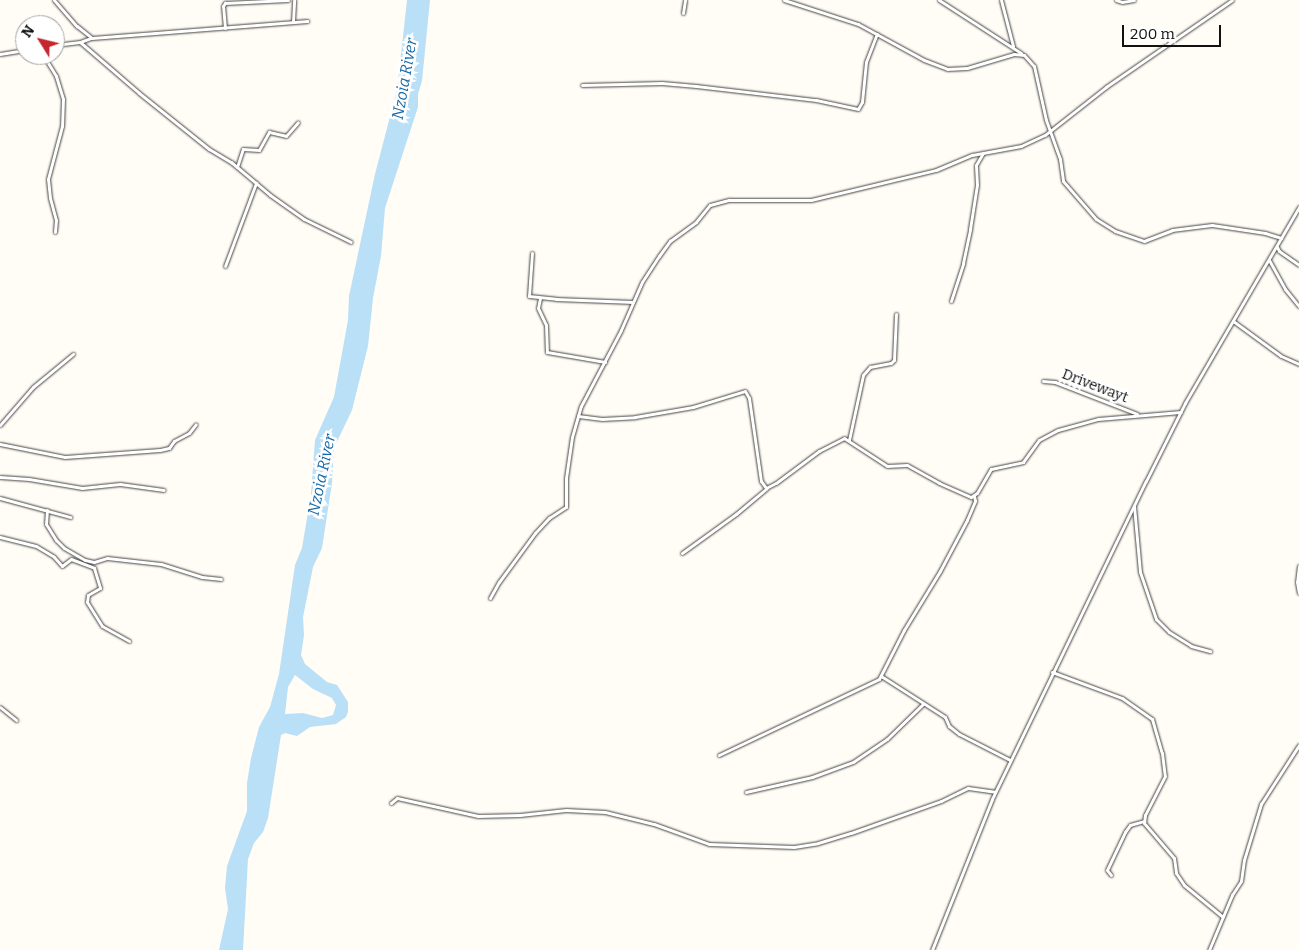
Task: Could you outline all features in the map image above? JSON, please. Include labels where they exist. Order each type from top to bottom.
[{"type":"street","points":[[54,0],[91,38]]},
{"type":"street","points":[[225,28],[225,3],[288,0]]},
{"type":"street","points":[[293,22],[294,0]]},
{"type":"street","points":[[682,13],[685,0]]},
{"type":"street","points":[[784,0],[858,24],[924,60],[951,69],[967,68],[1021,54]]},
{"type":"street","points":[[939,0],[1028,57],[1034,66],[1050,132],[1060,159],[1063,182],[1096,219],[1115,231],[1144,241],[1172,230],[1207,224],[1265,233],[1281,238]]},
{"type":"street","points":[[1001,0],[1013,47]]},
{"type":"street","points":[[1116,0],[1122,2],[1134,0]]},
{"type":"street","points":[[490,598],[499,582],[535,533],[549,518],[566,507],[566,478],[578,416],[648,272],[664,248],[696,222],[714,203],[728,200],[812,200],[927,173],[972,155],[1021,146],[1050,132],[1106,87],[1232,0]]},
{"type":"street","points":[[65,44],[80,42],[91,38],[307,21]]},
{"type":"street","points":[[582,85],[662,83],[816,100],[858,109],[861,106],[866,62],[877,34]]},
{"type":"street","points":[[80,42],[204,145],[237,167],[304,219],[351,242]]},
{"type":"street","points":[[0,54],[15,52]]},
{"type":"street","points":[[49,65],[59,82],[63,99],[62,126],[48,179],[50,198],[56,220],[55,232]]},
{"type":"street","points":[[237,167],[243,149],[258,150],[268,132],[286,136],[298,122]]},
{"type":"street","points":[[951,301],[963,263],[970,229],[977,181],[976,165],[983,153]]},
{"type":"street","points":[[225,266],[256,183]]},
{"type":"street","points":[[932,950],[995,792],[1052,672],[1181,412],[1299,207]]},
{"type":"street","points":[[1276,246],[1279,251],[1299,265]]},
{"type":"street","points":[[532,253],[528,295],[540,298],[634,302]]},
{"type":"street","points":[[1269,259],[1285,289],[1299,306]]},
{"type":"street","points":[[540,298],[538,308],[546,325],[547,352],[605,362]]},
{"type":"street","points":[[849,440],[863,374],[870,367],[891,363],[894,360],[896,314]]},
{"type":"street","points":[[1233,321],[1282,356],[1299,364]]},
{"type":"street","points":[[0,425],[29,391],[73,354]]},
{"type":"street","name":"Drivewayt","points":[[1043,381],[1055,382],[1124,410],[1140,414]]},
{"type":"street","points":[[578,416],[602,419],[635,417],[693,407],[745,391],[749,398],[761,481],[767,488]]},
{"type":"street","points":[[719,755],[856,691],[881,676],[904,630],[940,571],[967,520],[975,502],[974,496],[991,469],[1025,461],[1039,440],[1051,433],[1078,423],[1140,414],[1181,412]]},
{"type":"street","points":[[0,444],[65,458],[160,450],[169,448],[174,441],[189,433],[196,424]]},
{"type":"street","points":[[682,553],[736,514],[767,488],[842,438],[849,440],[887,466],[907,465],[946,486],[969,496],[974,496]]},
{"type":"street","points":[[0,477],[29,479],[78,487],[120,484],[164,490]]},
{"type":"street","points":[[0,498],[70,517]]},
{"type":"street","points":[[1134,506],[1140,572],[1156,619],[1168,632],[1192,646],[1210,651]]},
{"type":"street","points":[[47,510],[46,524],[56,540],[64,548],[85,560],[94,562],[107,558],[161,564],[202,577],[221,579]]},
{"type":"street","points":[[0,537],[36,546],[54,557],[62,566],[71,559],[94,568],[100,588],[88,595],[87,603],[102,626],[129,641]]},
{"type":"street","points":[[1299,566],[1297,582],[1299,593]]},
{"type":"street","points":[[1052,672],[1122,698],[1152,719],[1162,753],[1165,776],[1144,821],[1147,828],[1174,858],[1176,873],[1184,885],[1223,918]]},
{"type":"street","points":[[881,676],[945,718],[954,731],[1010,760]]},
{"type":"street","points":[[746,792],[812,777],[853,762],[887,738],[923,704]]},
{"type":"street","points":[[0,707],[16,720]]},
{"type":"street","points":[[1209,950],[1232,895],[1243,877],[1244,860],[1261,804],[1299,745]]},
{"type":"street","points":[[391,803],[397,798],[478,816],[520,815],[566,810],[605,812],[654,824],[709,844],[794,847],[818,843],[851,833],[941,801],[968,788],[995,792]]},
{"type":"street","points":[[1111,875],[1107,870],[1125,832],[1132,824],[1144,821]]},
{"type":"water","name":"Nzoia River","points":[[407,0],[430,0],[418,107],[385,208],[381,256],[373,298],[368,346],[352,410],[334,448],[332,483],[322,548],[313,567],[303,617],[304,635],[301,655],[305,664],[327,682],[337,685],[348,702],[348,712],[346,717],[336,724],[310,727],[297,736],[285,733],[281,735],[268,818],[263,832],[254,843],[248,859],[243,950],[219,950],[228,909],[225,888],[227,866],[247,811],[247,783],[259,727],[270,707],[279,674],[295,565],[302,548],[311,494],[315,440],[334,397],[348,320],[349,296],[375,174],[397,90]],"holes":[[[295,675],[313,689],[332,698],[336,705],[333,715],[322,718],[303,713],[285,714],[288,687]]]}]
